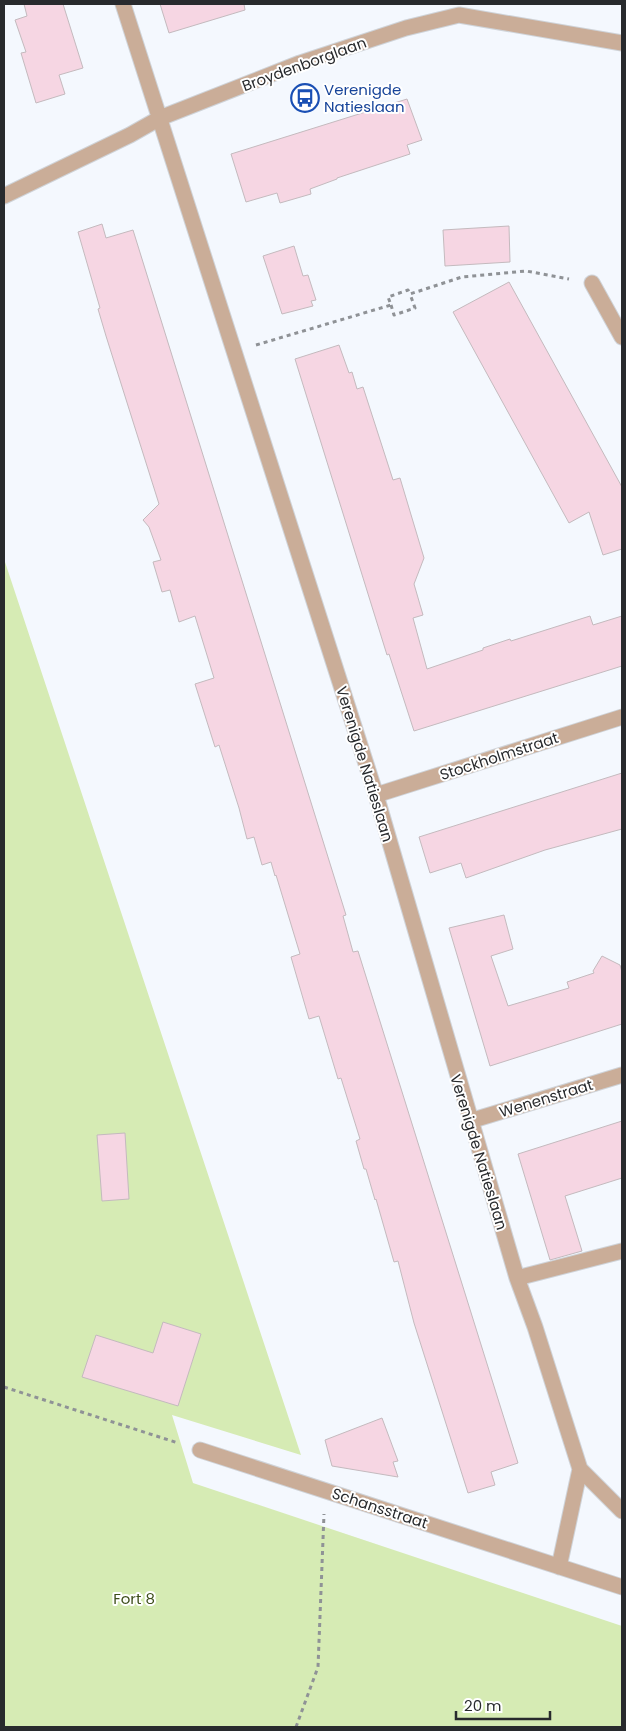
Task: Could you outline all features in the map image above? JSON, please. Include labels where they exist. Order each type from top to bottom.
[{"type":"street","name":"Verenigde Natieslaan","points":[[123,4],[376,795],[517,1278],[580,1469],[622,1512]]},
{"type":"street","name":"Broydenborglaan","points":[[4,196],[160,118],[300,63],[406,28],[459,15],[622,43]]},
{"type":"street","points":[[592,283],[622,337]]},
{"type":"street","name":"Stockholmstraat","points":[[376,795],[622,717]]},
{"type":"street","name":"Wenenstraat","points":[[470,1121],[622,1074]]},
{"type":"street","points":[[517,1278],[622,1251]]},
{"type":"street","name":"Schansstraat","points":[[200,1450],[622,1587]]},
{"type":"street","points":[[559,1567],[580,1469]]},
{"type":"path","points":[[410,294],[462,277],[526,271],[592,283]]},
{"type":"path","points":[[408,290],[415,308],[394,315],[390,305],[388,297],[408,290]]},
{"type":"path","points":[[234,352],[390,305]]},
{"type":"path","points":[[4,1387],[200,1450]]},
{"type":"path","points":[[296,1727],[318,1667],[324,1490]]},
{"type":"green space","name":"Fort 8","points":[[4,559],[301,1455],[172,1415],[193,1483],[622,1626],[622,1727],[4,1727]]},
{"type":"building","points":[[24,4],[63,4],[83,68],[59,75],[65,94],[36,103],[21,53],[26,52],[15,20],[27,16]]},
{"type":"building","points":[[160,4],[244,4],[245,10],[169,33]]},
{"type":"building","points":[[407,99],[422,140],[407,145],[410,154],[337,178],[310,189],[311,194],[280,203],[277,193],[246,202],[231,154]]},
{"type":"building","points":[[102,224],[106,238],[133,230],[346,915],[343,916],[353,952],[358,951],[518,1463],[491,1472],[495,1485],[468,1493],[414,1323],[398,1261],[394,1262],[376,1199],[366,1169],[364,1169],[356,1141],[360,1139],[341,1078],[338,1079],[319,1016],[309,1019],[291,957],[300,954],[276,875],[271,862],[262,865],[254,837],[247,839],[219,745],[215,747],[195,684],[214,678],[195,616],[179,622],[170,590],[162,592],[153,562],[161,560],[149,527],[143,520],[159,504],[106,336],[78,232]]},
{"type":"building","points":[[509,226],[510,262],[445,266],[443,230]]},
{"type":"building","points":[[294,246],[303,276],[308,275],[316,300],[311,301],[313,306],[282,314],[263,256]]},
{"type":"building","points":[[509,282],[622,487],[622,549],[603,555],[589,512],[569,523],[453,312]]},
{"type":"building","points":[[339,345],[349,373],[352,372],[357,389],[363,387],[393,480],[400,478],[424,558],[414,584],[423,615],[413,618],[427,669],[510,639],[511,641],[590,616],[593,625],[622,616],[622,666],[414,731],[389,654],[387,655],[295,359]]},
{"type":"building","points":[[622,773],[622,829],[545,850],[466,878],[461,863],[430,873],[419,837]]},
{"type":"building","points":[[504,915],[513,949],[491,956],[508,1006],[569,988],[567,982],[594,973],[593,971],[602,956],[620,965],[622,972],[622,1024],[490,1066],[449,928]]},
{"type":"building","points":[[622,1121],[622,1178],[565,1196],[582,1251],[550,1260],[518,1154]]},
{"type":"building","points":[[125,1133],[129,1199],[102,1201],[97,1135]]},
{"type":"building","points":[[163,1322],[201,1334],[178,1406],[82,1377],[96,1335],[153,1353]]},
{"type":"building","points":[[382,1418],[398,1461],[393,1462],[398,1477],[332,1466],[325,1440]]},
{"type":"place","name":"Verenigde Natieslaan","points":[[305,98]]}]
